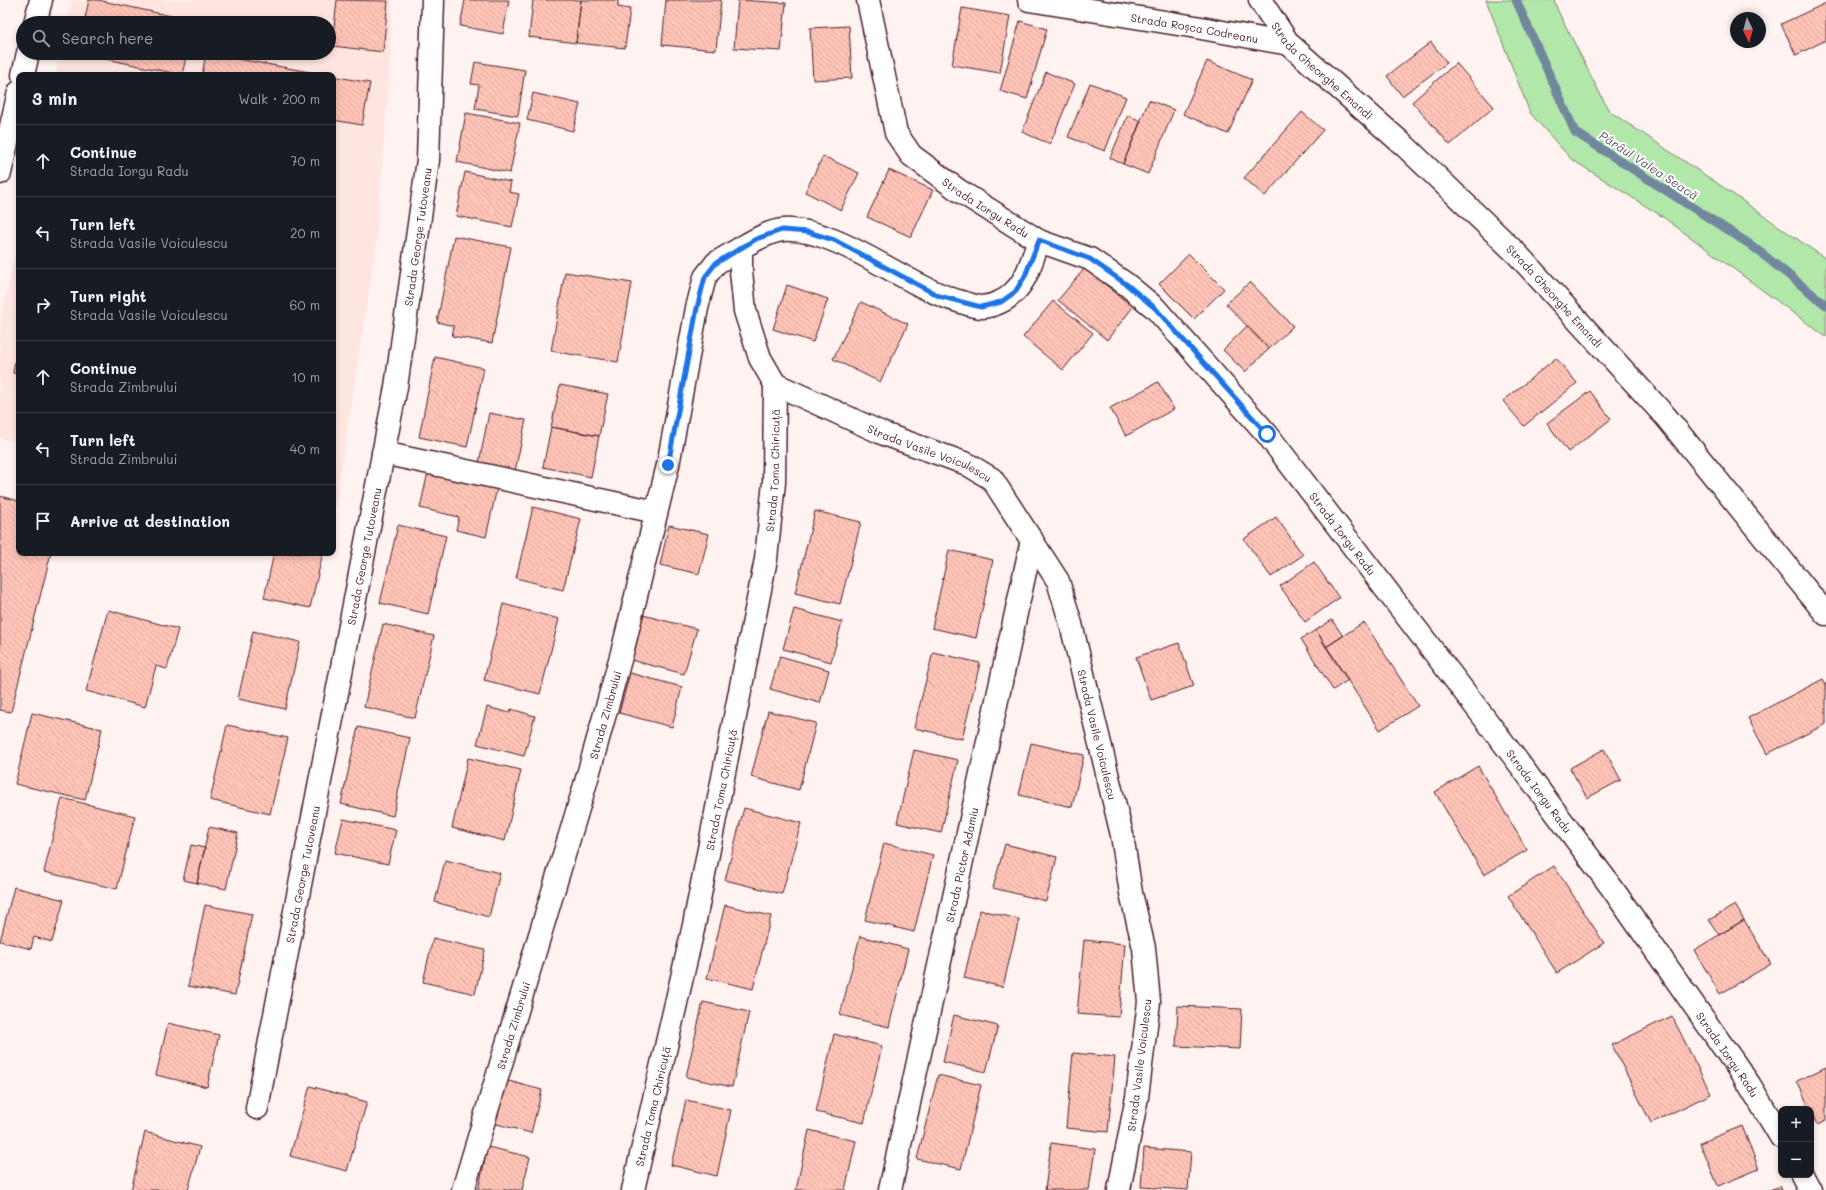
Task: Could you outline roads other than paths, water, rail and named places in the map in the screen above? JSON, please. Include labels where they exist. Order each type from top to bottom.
[{"type":"street","points":[[37,16],[41,0]]},
{"type":"street","name":"Strada George Tutoveanu","points":[[256,1108],[396,387],[428,160],[433,0]]},
{"type":"street","name":"Strada Iorgu Radu","points":[[868,0],[896,133],[911,155],[958,190],[1039,240],[1090,259],[1126,284],[1155,308],[1267,434],[1512,754],[1612,888],[1749,1084],[1778,1132]]},
{"type":"street","name":"Strada Roșca Codreanu","points":[[1029,0],[1190,26],[1289,44]]},
{"type":"street","name":"Strada Gheorghe Emandi","points":[[1260,0],[1289,44],[1406,147],[1518,255],[1666,417],[1826,614]]},
{"type":"street","points":[[24,72],[26,60]]},
{"type":"street","points":[[0,173],[16,105]]},
{"type":"street","points":[[775,384],[760,358],[744,311],[741,248],[756,239],[782,230],[808,232],[834,240],[939,296],[981,307],[1001,302],[1015,292],[1025,276],[1039,240]]},
{"type":"street","name":"Strada Zimbrului","points":[[463,1190],[586,782],[623,648],[668,465],[697,308],[705,277],[716,263],[741,248]]},
{"type":"street","name":"Strada Vasile Voiculescu","points":[[775,384],[884,434],[967,464],[992,479],[1058,581],[1071,624],[1122,835],[1131,893],[1144,948],[1149,1002],[1137,1097],[1119,1190]]},
{"type":"street","name":"Strada Toma Chiricuță","points":[[633,1190],[694,926],[766,559],[774,482],[775,384]]},
{"type":"street","points":[[383,453],[656,512]]},
{"type":"street","name":"Strada Pictor Adamiu","points":[[890,1190],[1032,540]]},
{"type":"street","points":[[1804,1178],[1810,1190]]},
{"type":"waterway","name":"Pârâul Valea Seacă","points":[[1516,0],[1575,132],[1751,245],[1826,305]]}]
